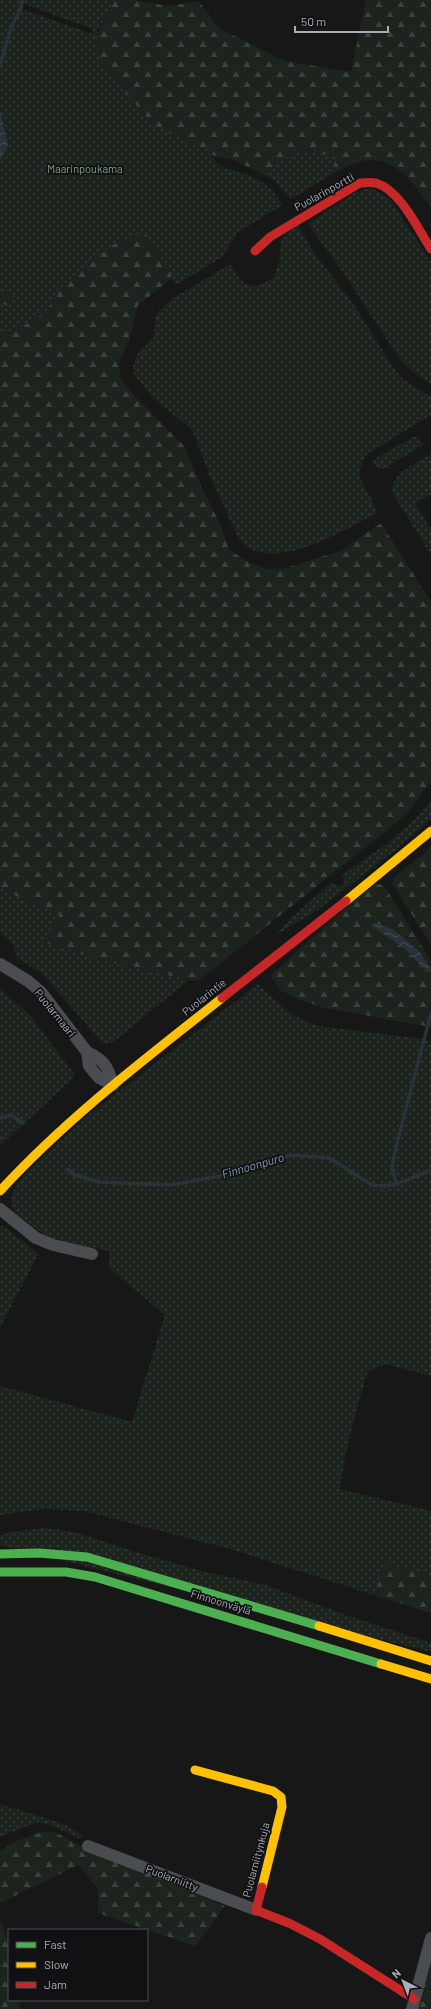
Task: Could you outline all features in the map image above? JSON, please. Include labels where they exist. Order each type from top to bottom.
[{"type":"main road","name":"Puolarinportti","points":[[255,252],[270,237],[360,183],[375,183],[388,189],[396,197],[431,249]]},
{"type":"main road","name":"Puolarintie","points":[[0,1191],[21,1167],[66,1124],[431,831]]},
{"type":"main road","name":"Finnoonväylä","points":[[0,1554],[39,1553],[87,1557],[366,1640],[431,1661]]},
{"type":"main road","name":"Finnoonväylä","points":[[0,1572],[59,1571],[95,1577],[431,1679]]},
{"type":"main road","name":"Puolarniitynkuja","points":[[195,1770],[273,1790],[281,1797],[282,1807],[256,1910],[291,1924],[314,1936],[413,2004]]},
{"type":"street","name":"Puolarmaari","points":[[0,964],[28,981],[41,992],[86,1052],[99,1058],[109,1070],[113,1085]]},
{"type":"street","points":[[0,1209],[36,1238],[53,1245],[92,1254]]},
{"type":"street","name":"Puolarniitty","points":[[88,1846],[256,1910]]},
{"type":"street","points":[[413,2004],[431,1938]]},
{"type":"green space","name":"Maarinpoukama","points":[[0,0],[113,0],[112,7],[97,30],[98,50],[103,66],[127,94],[192,145],[206,149],[220,166],[248,175],[262,182],[274,192],[282,205],[237,233],[222,257],[176,285],[171,279],[171,271],[73,277],[60,288],[48,309],[35,320],[6,333],[0,339]],"holes":[[[22,3],[93,29],[92,34],[19,8]]]},
{"type":"green space","points":[[113,0],[135,0],[168,6],[198,1],[219,28],[284,61],[351,72],[366,0],[431,0],[431,208],[410,180],[401,172],[382,161],[370,160],[358,162],[337,171],[334,165],[336,156],[297,151],[263,174],[233,160],[212,155],[206,149],[192,145],[154,125],[102,66],[95,36],[112,7]]},
{"type":"green space","points":[[297,151],[336,156],[334,165],[337,171],[291,199],[274,180],[263,174]]},
{"type":"green space","points":[[370,188],[389,198],[431,262],[431,384],[412,371],[398,357],[345,275],[308,224],[354,193]]},
{"type":"green space","points":[[298,225],[312,250],[354,305],[393,367],[402,378],[431,397],[431,415],[367,454],[363,460],[359,476],[377,510],[377,513],[345,530],[306,547],[286,552],[267,553],[251,549],[238,537],[209,474],[195,436],[189,427],[154,399],[133,373],[133,366],[137,355],[154,337],[155,319],[159,311],[173,298],[231,264],[239,278],[247,285],[256,286],[268,281],[273,277],[277,269],[282,238]]},
{"type":"green space","points":[[144,232],[171,271],[171,279],[138,305],[129,340],[119,363],[121,379],[131,392],[184,446],[201,486],[221,526],[229,550],[249,562],[266,569],[286,568],[340,551],[381,523],[431,602],[431,781],[406,815],[198,981],[104,961],[44,942],[60,914],[31,904],[0,887],[0,339],[6,333],[35,320],[48,309],[60,288],[112,245]]},
{"type":"green space","points":[[4,291],[10,291],[14,295],[14,301],[10,305],[4,305],[0,301],[0,295]]},
{"type":"green space","points":[[415,436],[424,444],[384,469],[375,466],[373,460]]},
{"type":"green space","points":[[431,454],[431,494],[415,504],[431,529],[431,555],[392,492],[393,485],[400,474]]},
{"type":"green space","points":[[431,800],[431,819],[397,849],[319,909],[276,935],[290,919],[332,882],[338,886],[343,886],[344,880],[342,875],[401,832],[422,812]]},
{"type":"green space","points":[[431,845],[431,945],[392,883],[394,877],[425,853]]},
{"type":"green space","points":[[383,884],[431,961],[431,1027],[325,1008],[300,1000],[280,990],[270,976],[350,904],[374,885]]},
{"type":"green space","points":[[0,887],[31,904],[60,914],[44,942],[104,961],[189,980],[112,1043],[103,1043],[40,972],[17,958],[13,944],[0,933]]},
{"type":"green space","points":[[258,984],[286,1010],[309,1023],[319,1026],[431,1040],[431,1376],[386,1364],[368,1371],[351,1429],[340,1489],[431,1511],[431,1576],[385,1562],[374,1595],[234,1550],[84,1511],[45,1509],[0,1515],[0,1386],[132,1422],[165,1315],[109,1268],[110,1251],[59,1241],[45,1235],[18,1215],[12,1206],[11,1197],[14,1190],[25,1174],[91,1113]]},
{"type":"green space","points":[[0,989],[30,1015],[74,1074],[73,1078],[0,1146]]},
{"type":"green space","points":[[0,1226],[5,1227],[38,1254],[0,1328]]},
{"type":"green space","points":[[44,1528],[74,1532],[132,1551],[205,1572],[266,1585],[346,1615],[431,1643],[431,1652],[0,1545],[0,1536],[10,1532]]},
{"type":"green space","points":[[385,1562],[431,1576],[431,1613],[374,1595]]},
{"type":"green space","points":[[0,1804],[63,1824],[83,1835],[80,1839],[51,1825],[37,1822],[0,1837]]},
{"type":"green space","points":[[38,1831],[57,1833],[85,1848],[225,1906],[195,1946],[98,1913],[98,1888],[78,1865],[0,1903],[0,1851],[16,1841],[39,1833]]},
{"type":"green space","points":[[0,1920],[8,1941],[8,2001],[19,2001],[20,2009],[0,2009]]},
{"type":"green space","points":[[431,1944],[431,2009],[415,2009]]},
{"type":"water","points":[[0,111],[8,145],[0,160]]},
{"type":"water","points":[[375,923],[394,930],[419,951],[431,969],[430,972],[427,972],[406,950],[371,925]]},
{"type":"waterway","points":[[0,65],[11,28],[21,8],[22,0]]},
{"type":"waterway","points":[[397,1184],[392,1170],[394,1155],[431,1013]]},
{"type":"waterway","name":"Finnoonpuro","points":[[0,1118],[11,1115],[23,1123]]},
{"type":"waterway","name":"Finnoonpuro","points":[[67,1169],[75,1175],[99,1182],[171,1185],[231,1174],[292,1155],[329,1158],[372,1185],[384,1186],[397,1184],[431,1170]]},
{"type":"traffic: fast","points":[[0,1554],[39,1553],[87,1557],[319,1626]]},
{"type":"traffic: fast","points":[[0,1572],[66,1572],[95,1577],[381,1664]]},
{"type":"traffic: slow","points":[[346,901],[431,831]]},
{"type":"traffic: slow","points":[[0,1191],[79,1114],[222,998]]},
{"type":"traffic: slow","points":[[319,1626],[431,1661]]},
{"type":"traffic: slow","points":[[381,1664],[431,1679]]},
{"type":"traffic: slow","points":[[195,1770],[273,1791],[281,1797],[282,1807],[262,1887]]},
{"type":"traffic: jam","points":[[255,251],[270,237],[360,183],[376,183],[393,193],[408,211],[431,249]]},
{"type":"traffic: jam","points":[[222,998],[346,901]]},
{"type":"traffic: jam","points":[[262,1887],[256,1910],[291,1924],[320,1939],[414,1999]]}]
